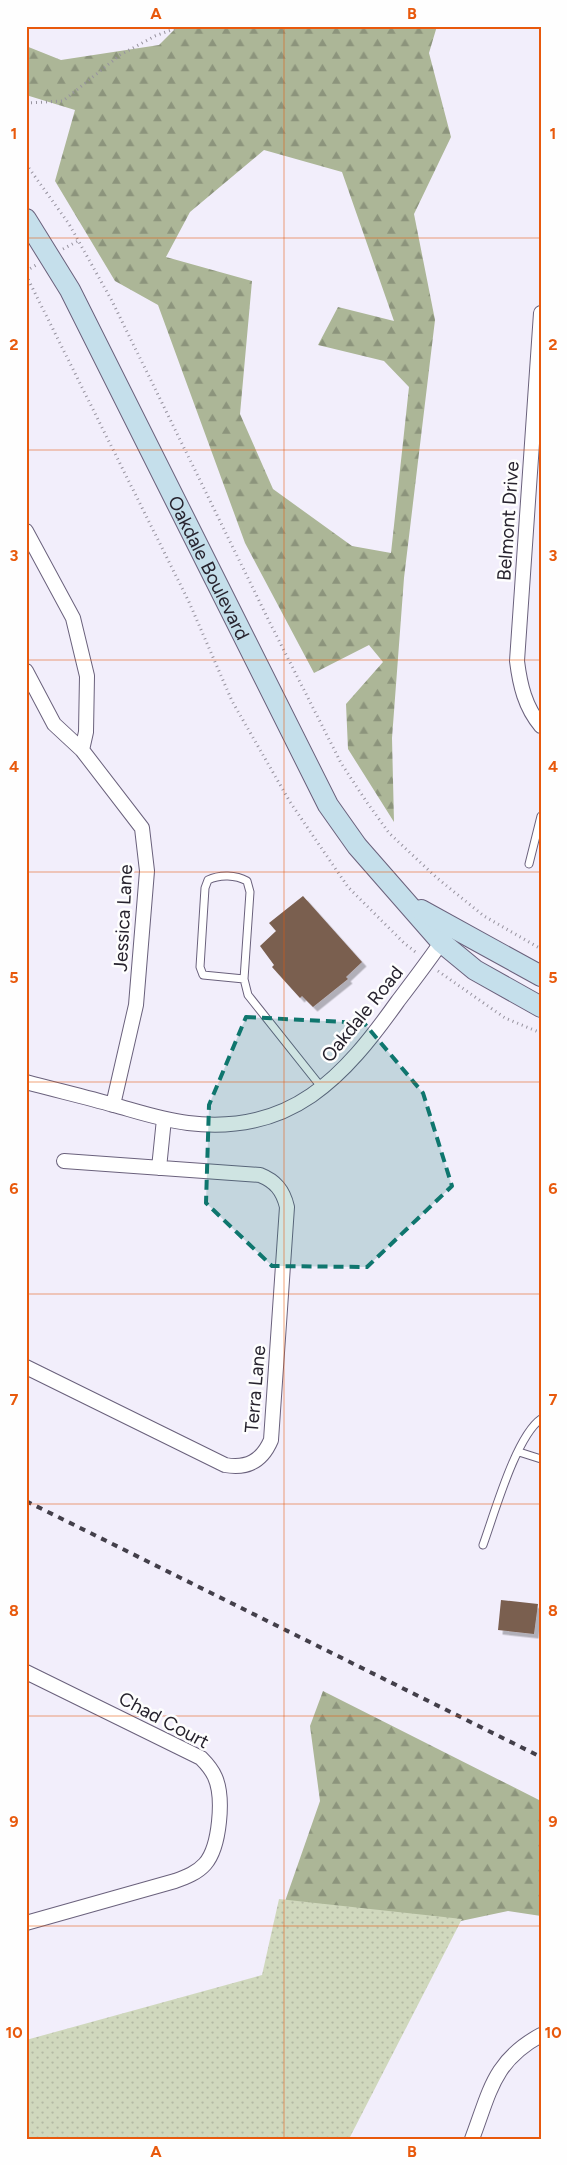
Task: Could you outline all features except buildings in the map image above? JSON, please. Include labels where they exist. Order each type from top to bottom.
[{"type":"main road","name":"Oakdale Boulevard","points":[[26,219],[70,290],[317,785],[357,846],[409,903],[446,935],[475,970],[541,1007]]},
{"type":"main road","name":"Oakdale Boulevard","points":[[446,935],[541,976]]},
{"type":"street","name":"Belmont Drive","points":[[541,313],[517,661],[520,682],[526,702],[541,726]]},
{"type":"street","points":[[526,520],[541,521]]},
{"type":"street","points":[[26,531],[73,618],[86,676],[86,732],[82,750]]},
{"type":"street","name":"Jessica Lane","points":[[26,671],[54,724],[82,750],[142,828],[147,871],[136,1005],[113,1105]]},
{"type":"street","name":"Oakdale Road","points":[[26,1082],[164,1119],[190,1124],[220,1124],[249,1121],[294,1106],[322,1089],[351,1062],[372,1038],[446,935]]},
{"type":"street","points":[[159,1168],[164,1119]]},
{"type":"street","name":"Terra Lane","points":[[26,1367],[224,1465],[236,1467],[248,1465],[267,1450],[271,1440],[287,1207],[284,1196],[278,1186],[260,1175],[64,1161]]},
{"type":"street","name":"Chad Court","points":[[26,1672],[202,1758],[215,1776],[220,1795],[217,1839],[211,1856],[197,1871],[175,1881],[26,1923]]},
{"type":"street","points":[[472,2139],[496,2074],[512,2054],[541,2035]]},
{"type":"lane","points":[[529,864],[541,816]]},
{"type":"lane","points":[[244,978],[210,977],[203,975],[200,967],[205,888],[208,880],[216,876],[240,877],[248,881],[250,892],[244,978],[248,995],[322,1089]]},
{"type":"lane","points":[[483,1545],[530,1428],[541,1419]]},
{"type":"lane","points":[[519,1452],[541,1459]]},
{"type":"path","points":[[26,103],[64,101],[120,55],[155,36],[182,26]]},
{"type":"path","points":[[26,164],[55,203],[112,301],[341,763],[389,833],[437,878],[484,916],[541,949]]},
{"type":"highlighted area","points":[[246,1017],[364,1023],[423,1093],[452,1186],[367,1267],[272,1266],[206,1203],[209,1105]]},
{"type":"green space","points":[[178,26],[437,26],[429,53],[451,137],[414,214],[435,320],[404,578],[392,738],[394,822],[348,749],[346,704],[383,662],[369,645],[314,673],[245,543],[158,305],[115,281],[55,181],[75,110],[26,95],[26,46],[61,60],[159,45]],"holes":[[[264,150],[342,172],[394,321],[338,307],[318,345],[384,361],[409,387],[391,553],[352,546],[273,489],[240,414],[252,281],[166,257],[190,212]]]},
{"type":"green space","points":[[323,1691],[541,1801],[541,1916],[508,1911],[456,1922],[273,1983],[283,1907],[320,1801],[310,1726]]},
{"type":"green space","points":[[279,1899],[462,1919],[349,2139],[26,2139],[26,2040],[262,1975]]},
{"type":"railway","points":[[26,1501],[541,1757]]}]
